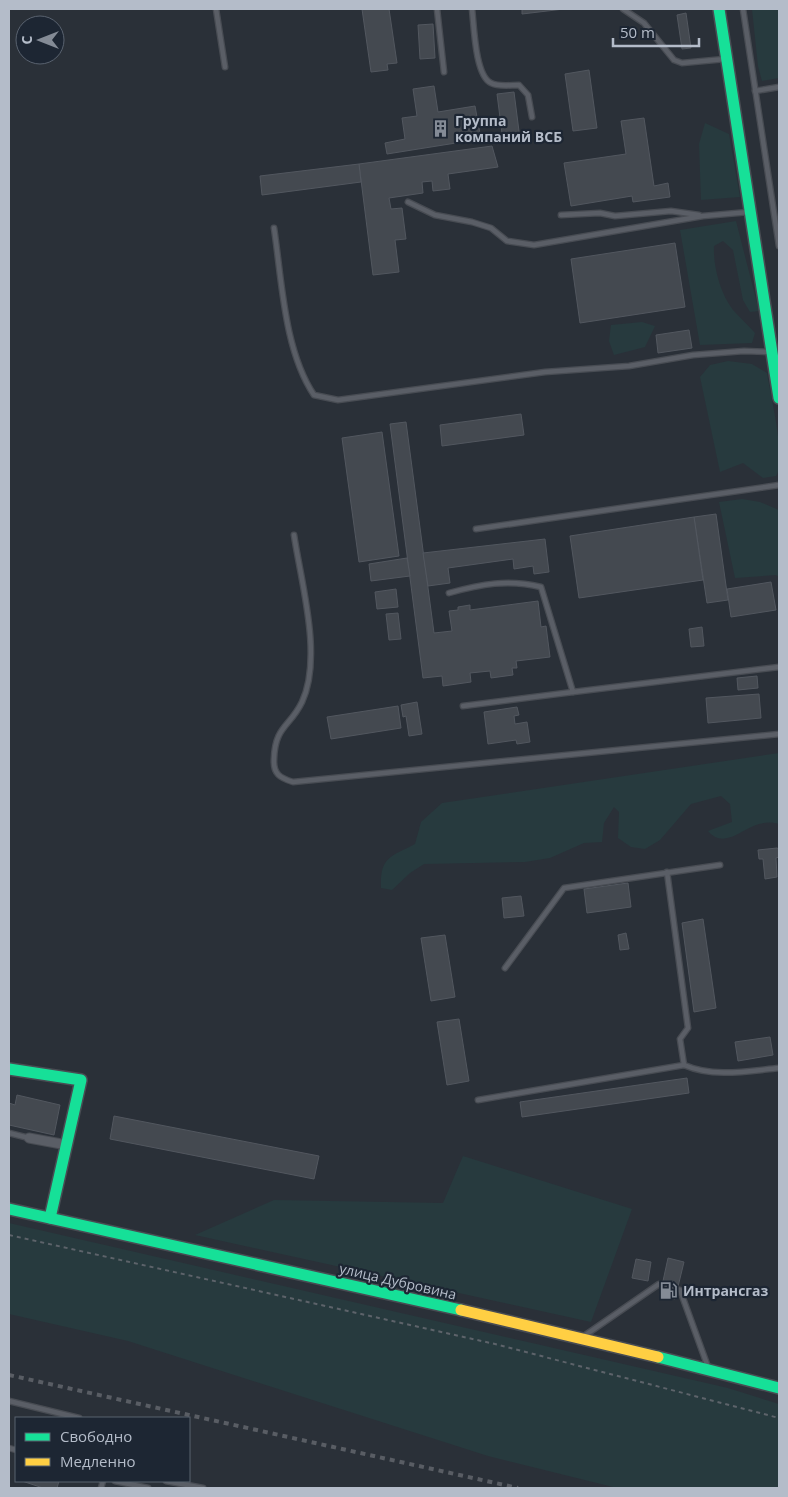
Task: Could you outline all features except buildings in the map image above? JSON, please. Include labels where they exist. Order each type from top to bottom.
[{"type":"main road","points":[[719,9],[779,398]]},
{"type":"main road","points":[[9,1069],[81,1080],[50,1218]]},
{"type":"main road","name":"улица Дубровина","points":[[9,1209],[582,1337],[779,1388]]},
{"type":"street","points":[[29,1138],[67,1145]]},
{"type":"lane","points":[[216,9],[226,67]]},
{"type":"lane","points":[[437,9],[444,72]]},
{"type":"lane","points":[[472,9],[480,66],[484,78],[492,84],[518,85],[528,95],[532,118]]},
{"type":"lane","points":[[623,9],[644,23],[674,60],[682,63],[695,63],[726,59]]},
{"type":"lane","points":[[743,9],[779,246]]},
{"type":"lane","points":[[755,91],[779,87]]},
{"type":"lane","points":[[408,202],[435,215],[472,222],[491,228],[507,241],[534,245],[703,216],[750,212]]},
{"type":"lane","points":[[561,215],[600,213],[615,216],[671,211],[703,216]]},
{"type":"lane","points":[[274,228],[289,328],[302,377],[314,395],[338,400],[545,372],[629,366],[692,355],[744,351],[773,352]]},
{"type":"lane","points":[[476,529],[779,485]]},
{"type":"lane","points":[[294,535],[310,635],[310,671],[302,702],[277,735],[274,760],[275,773],[282,779],[294,782],[779,734]]},
{"type":"lane","points":[[449,593],[482,584],[520,582],[541,587],[573,692]]},
{"type":"lane","points":[[463,706],[779,667]]},
{"type":"lane","points":[[505,968],[564,888],[720,864]]},
{"type":"lane","points":[[667,872],[688,1028],[680,1039],[684,1065]]},
{"type":"lane","points":[[478,1100],[684,1065],[696,1070],[713,1073],[779,1068]]},
{"type":"lane","points":[[9,1134],[29,1138]]},
{"type":"lane","points":[[582,1337],[659,1284],[680,1290],[709,1369]]},
{"type":"lane","points":[[9,1401],[75,1417]]},
{"type":"lane","points":[[120,1482],[148,1488]]},
{"type":"lane","points":[[178,1486],[203,1488]]},
{"type":"path","points":[[9,1235],[495,1344],[779,1418]]},
{"type":"green space","points":[[752,9],[779,9],[779,78],[762,81],[758,66]]},
{"type":"green space","points":[[705,123],[729,134],[740,197],[701,200],[699,144]]},
{"type":"green space","points":[[736,221],[759,311],[750,312],[743,300],[733,250],[723,241],[714,246],[716,271],[728,303],[755,333],[752,343],[700,345],[680,230]]},
{"type":"green space","points":[[642,322],[655,326],[645,347],[614,355],[609,341],[611,325]]},
{"type":"green space","points":[[728,361],[752,364],[767,373],[779,442],[779,468],[776,476],[763,478],[743,463],[720,472],[700,377],[710,365]]},
{"type":"green space","points":[[742,499],[760,502],[779,510],[779,577],[776,575],[735,578],[719,502]]},
{"type":"green space","points":[[779,753],[779,824],[769,822],[759,824],[727,838],[714,836],[708,831],[732,822],[730,804],[721,796],[691,804],[660,840],[645,849],[631,847],[618,838],[619,812],[614,807],[604,823],[602,842],[584,843],[550,858],[525,862],[424,864],[410,873],[392,890],[381,888],[382,870],[388,859],[415,844],[421,822],[442,803]]},
{"type":"green space","points":[[463,1156],[632,1209],[591,1322],[195,1235],[274,1200],[443,1203]]},
{"type":"green space","points":[[9,1223],[728,1388],[779,1404],[779,1488],[617,1488],[488,1456],[128,1341],[9,1314]]},
{"type":"railway","points":[[9,1375],[518,1488]]},
{"type":"traffic: fast","points":[[719,9],[779,398]]},
{"type":"traffic: fast","points":[[9,1069],[81,1080],[50,1218]]},
{"type":"traffic: fast","points":[[9,1209],[461,1310]]},
{"type":"traffic: fast","points":[[658,1357],[779,1388]]},
{"type":"traffic: slow","points":[[461,1310],[658,1357]]},
{"type":"place","name":"Группа компаний ВСБ","points":[[441,128]]},
{"type":"place","name":"Интрансгаз","points":[[669,1290]]}]
